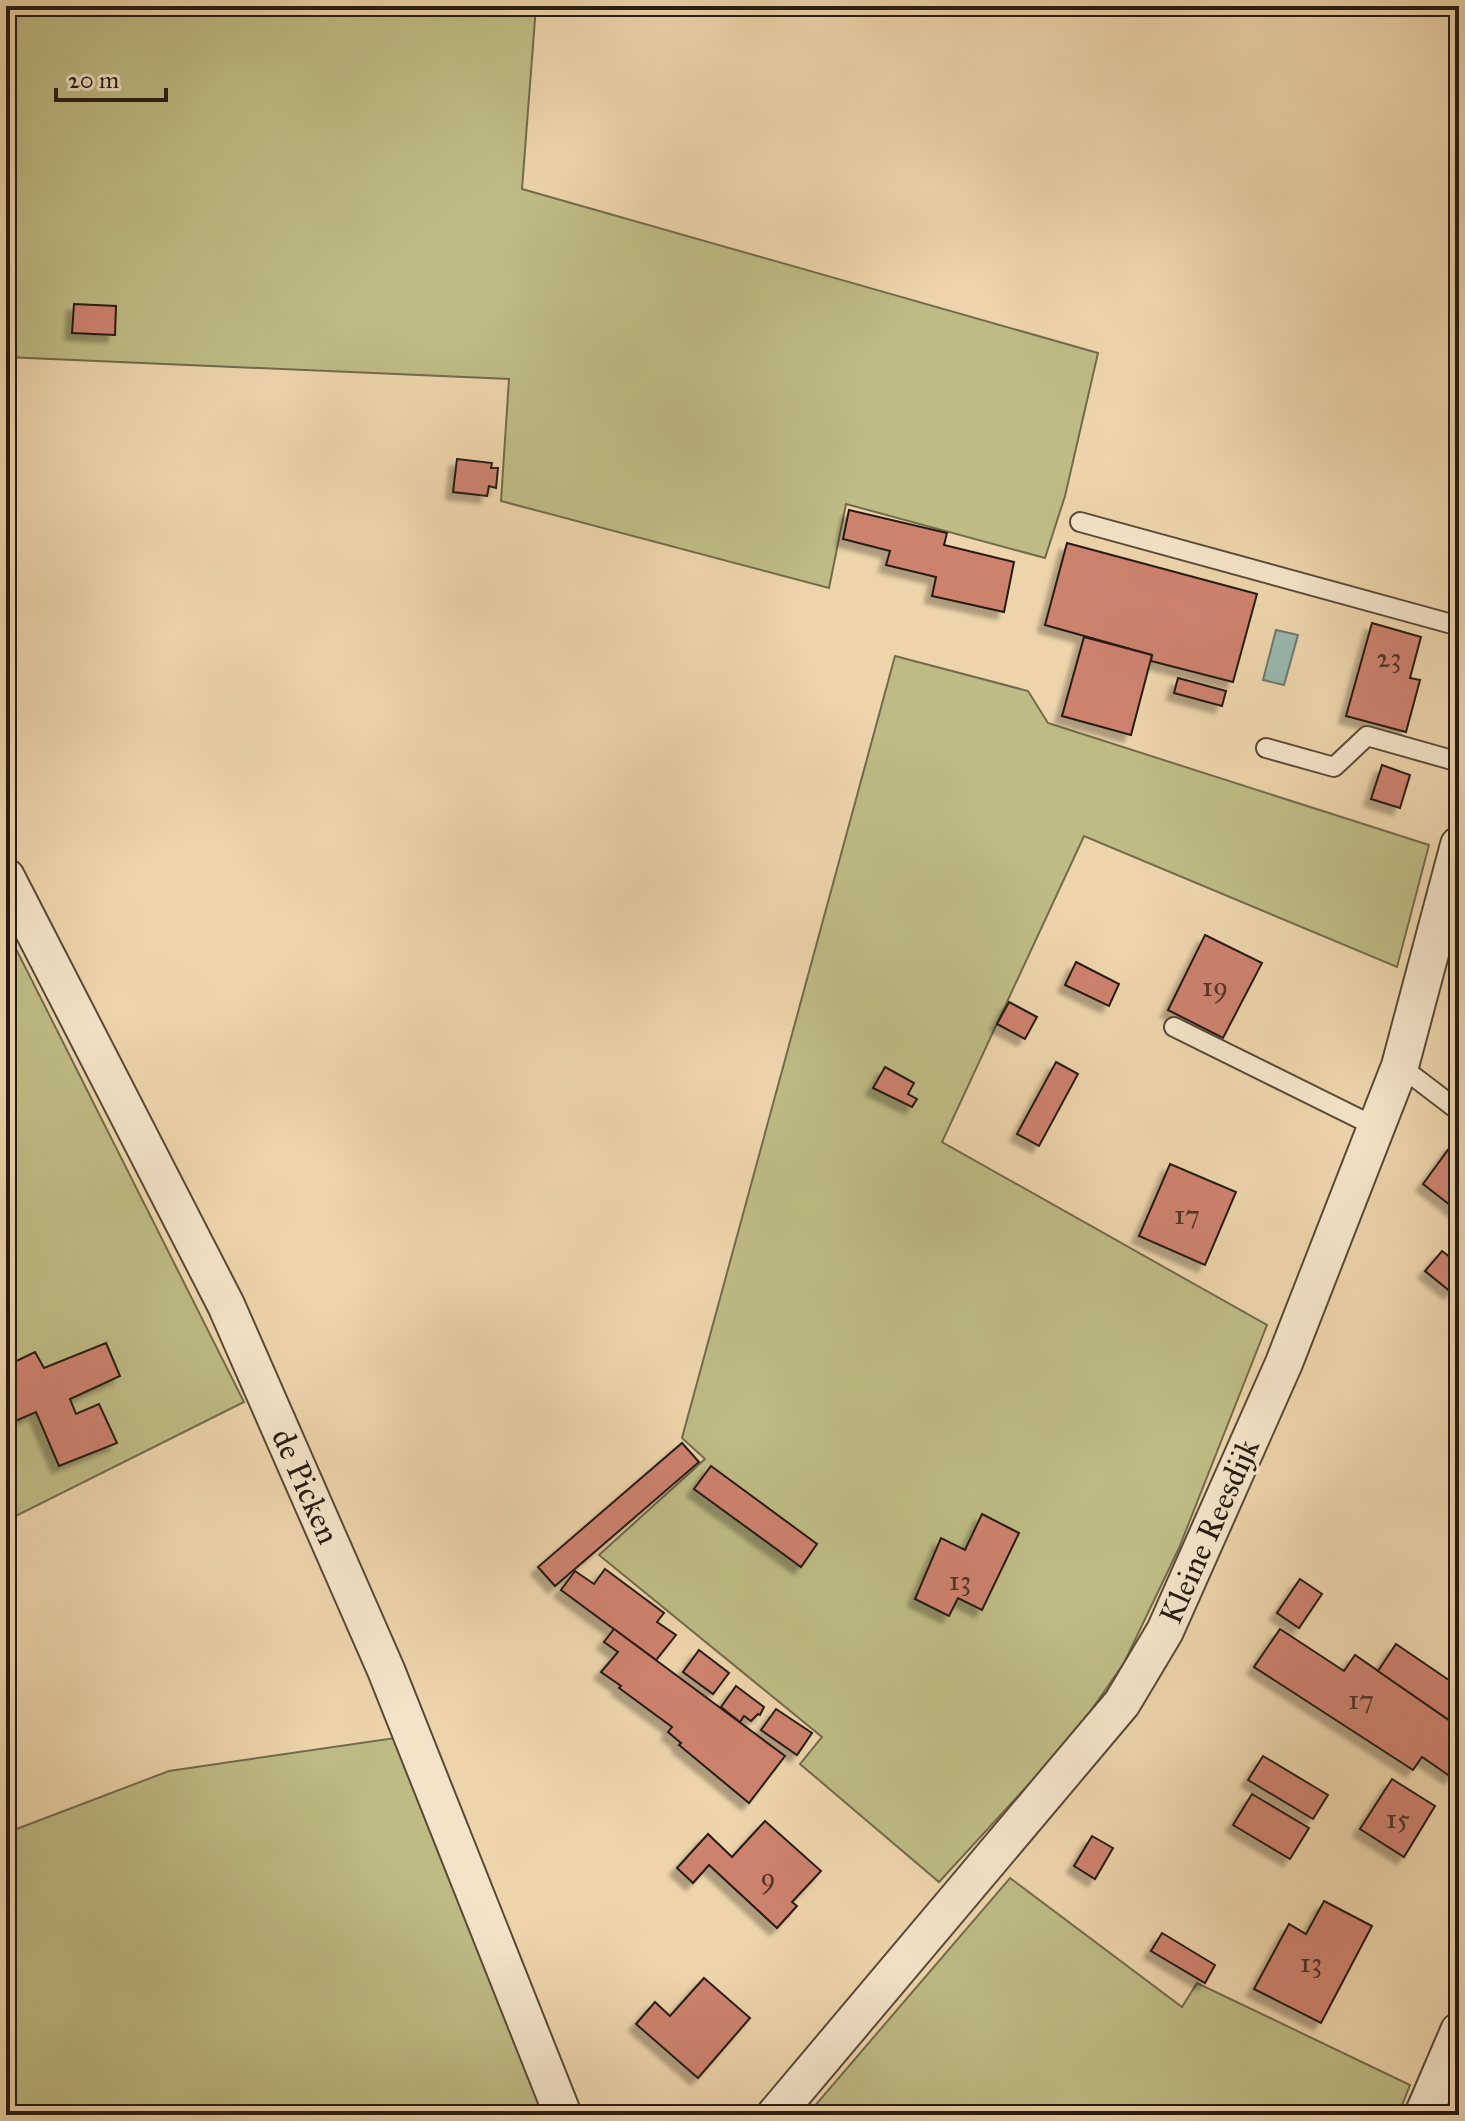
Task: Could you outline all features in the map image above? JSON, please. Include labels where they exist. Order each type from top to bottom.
[{"type":"street","name":"Kleine Reesdijk","points":[[775,2115],[1122,1703],[1165,1631],[1284,1363],[1400,1066],[1459,845]]},
{"type":"street","name":"de Picken","points":[[6,877],[226,1305],[386,1670],[563,2115]]},
{"type":"street","points":[[1423,2115],[1459,2031]]},
{"type":"lane","points":[[1080,522],[1459,626]]},
{"type":"lane","points":[[1266,748],[1334,767],[1367,736],[1459,762]]},
{"type":"lane","points":[[1174,1027],[1376,1127]]},
{"type":"lane","points":[[1400,1066],[1459,1111]]},
{"type":"shaded area","points":[[6,6],[536,6],[522,189],[1098,353],[1065,496],[1045,558],[846,504],[829,588],[501,501],[509,379],[6,357]]},
{"type":"shaded area","points":[[895,656],[1028,691],[1048,723],[1429,845],[1397,967],[1084,836],[942,1142],[1267,1325],[1179,1548],[1124,1663],[1074,1735],[939,1882],[800,1764],[822,1737],[599,1555],[705,1459],[682,1438]]},
{"type":"shaded area","points":[[6,929],[244,1402],[6,1521]]},
{"type":"shaded area","points":[[395,1738],[545,2115],[6,2115],[6,1833],[169,1771]]},
{"type":"shaded area","points":[[1010,1878],[1182,2007],[1197,1983],[1410,2085],[1398,2115],[807,2115]]},
{"type":"water","points":[[1276,630],[1298,635],[1284,685],[1263,680]]},
{"type":"building","points":[[74,304],[116,306],[115,335],[72,333]]},
{"type":"building","points":[[457,459],[492,463],[491,468],[498,468],[496,488],[489,486],[487,496],[453,492]]},
{"type":"building","points":[[849,510],[947,533],[944,545],[1014,562],[1004,612],[932,596],[936,577],[886,565],[890,551],[843,539]]},
{"type":"building","points":[[1067,543],[1257,594],[1233,682],[1151,661],[1152,655],[1045,625]]},
{"type":"building","points":[[1372,623],[1421,637],[1410,678],[1420,680],[1406,732],[1346,716]]},
{"type":"building","points":[[1084,637],[1152,655],[1131,735],[1062,716]]},
{"type":"building","points":[[1178,678],[1226,691],[1222,706],[1174,693]]},
{"type":"building","points":[[1382,765],[1410,775],[1400,808],[1371,799]]},
{"type":"building","points":[[1205,935],[1262,963],[1223,1038],[1168,1010]]},
{"type":"building","points":[[1076,962],[1119,984],[1109,1006],[1065,985]]},
{"type":"building","points":[[1009,1002],[1037,1017],[1025,1039],[997,1024]]},
{"type":"building","points":[[1056,1062],[1078,1074],[1039,1146],[1017,1134]]},
{"type":"building","points":[[885,1067],[914,1083],[908,1094],[917,1099],[912,1107],[873,1088]]},
{"type":"building","points":[[1453,1143],[1459,1148],[1459,1212],[1423,1184]]},
{"type":"building","points":[[1170,1164],[1236,1192],[1205,1265],[1139,1236]]},
{"type":"building","points":[[1442,1251],[1459,1264],[1459,1283],[1451,1292],[1425,1271]]},
{"type":"building","points":[[106,1343],[120,1376],[70,1399],[76,1414],[99,1404],[117,1443],[59,1466],[36,1412],[6,1425],[6,1366],[35,1352],[44,1368]]},
{"type":"building","points":[[682,1443],[699,1462],[555,1586],[538,1567]]},
{"type":"building","points":[[711,1466],[817,1544],[801,1567],[694,1489]]},
{"type":"building","points":[[982,1514],[1019,1533],[982,1610],[958,1598],[949,1616],[915,1599],[941,1538],[965,1550]]},
{"type":"building","points":[[605,1569],[664,1613],[657,1622],[676,1635],[656,1660],[561,1590],[575,1571],[594,1584]]},
{"type":"building","points":[[1300,1579],[1322,1594],[1299,1628],[1277,1613]]},
{"type":"building","points":[[614,1629],[785,1756],[749,1803],[679,1745],[681,1743],[668,1732],[672,1727],[601,1672],[618,1652],[604,1642]]},
{"type":"building","points":[[1280,1629],[1344,1671],[1355,1655],[1459,1727],[1459,1767],[1451,1777],[1422,1757],[1413,1770],[1254,1667]]},
{"type":"building","points":[[1396,1644],[1459,1687],[1459,1727],[1378,1671]]},
{"type":"building","points":[[699,1650],[729,1673],[713,1694],[683,1672]]},
{"type":"building","points":[[736,1686],[764,1707],[760,1715],[751,1721],[744,1716],[740,1722],[721,1707]]},
{"type":"building","points":[[776,1709],[812,1733],[797,1755],[761,1730]]},
{"type":"building","points":[[1263,1756],[1328,1795],[1313,1819],[1248,1780]]},
{"type":"building","points":[[1392,1779],[1435,1806],[1404,1857],[1360,1829]]},
{"type":"building","points":[[1252,1794],[1309,1828],[1290,1859],[1233,1825]]},
{"type":"building","points":[[765,1821],[821,1871],[792,1902],[797,1906],[777,1928],[709,1865],[693,1883],[677,1868],[708,1834],[732,1857]]},
{"type":"building","points":[[1092,1836],[1113,1848],[1095,1879],[1074,1866]]},
{"type":"building","points":[[1324,1901],[1372,1926],[1321,2023],[1254,1989],[1289,1924],[1306,1934]]},
{"type":"building","points":[[1162,1933],[1215,1965],[1205,1983],[1151,1951]]},
{"type":"building","points":[[704,1978],[750,2018],[698,2078],[636,2024],[655,2002],[670,2016]]}]
